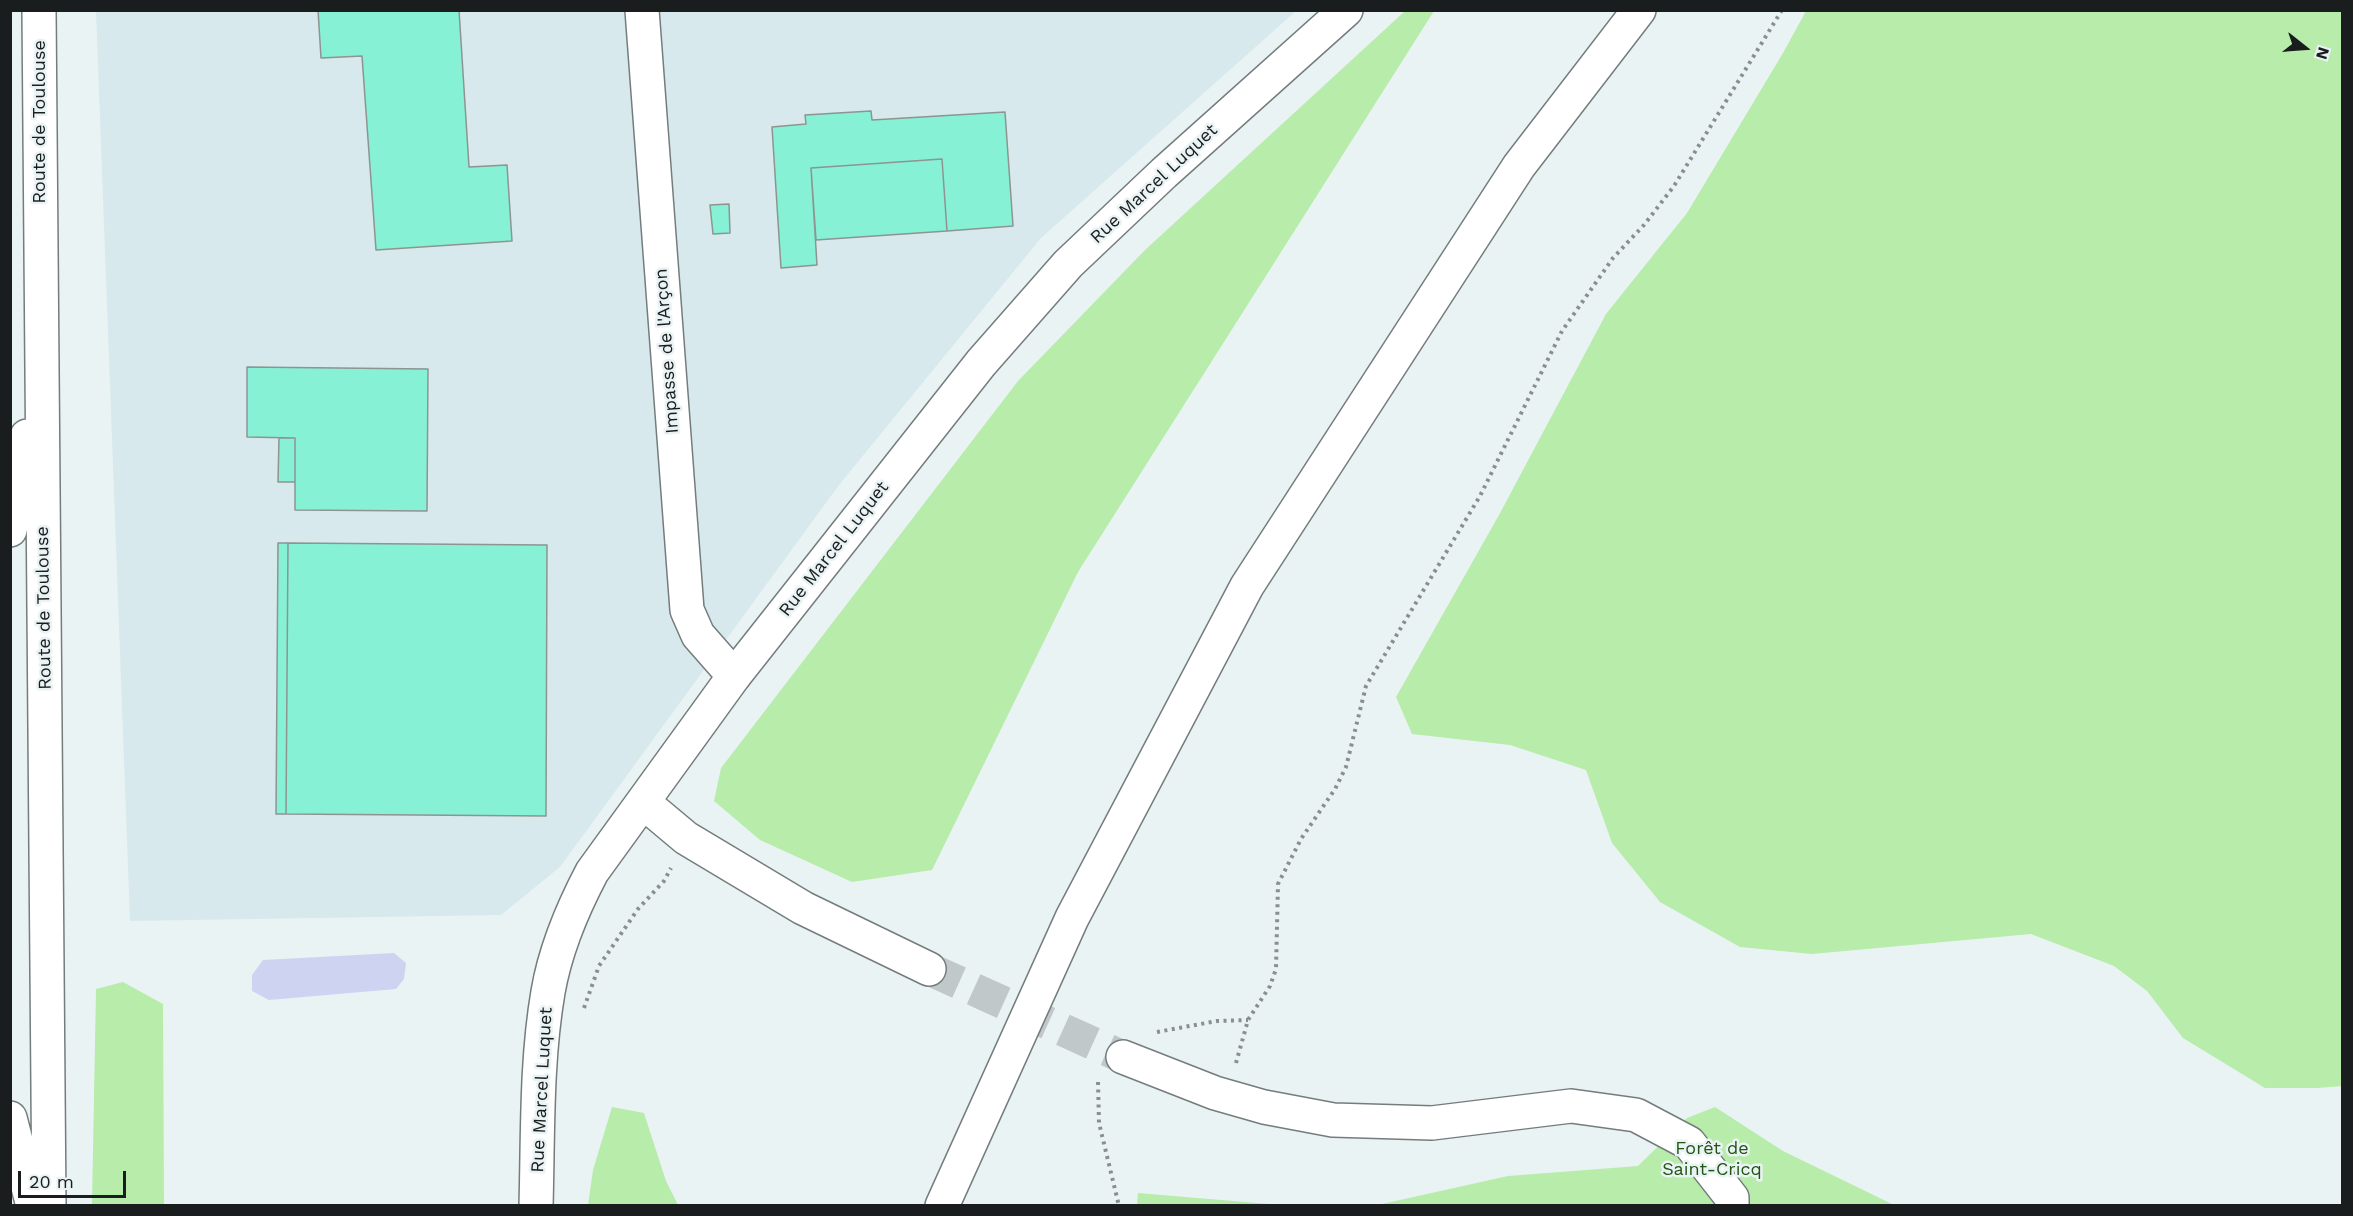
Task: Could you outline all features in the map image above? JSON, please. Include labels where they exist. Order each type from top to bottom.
[{"type":"main road","name":"Route de Toulouse","points":[[39,10],[49,1206]]},
{"type":"main road","name":"Impasse de l'Arçon","points":[[642,10],[687,610],[698,635],[734,676]]},
{"type":"main road","name":"Rue Marcel Luquet","points":[[536,1206],[541,1056],[549,990],[574,906],[592,872],[734,676],[981,363],[1068,264],[1164,173],[1346,10]]},
{"type":"main road","points":[[942,1206],[1072,918],[1247,586],[1519,166],[1639,10]]},
{"type":"main road","points":[[10,530],[42,354]]},
{"type":"main road","points":[[643,802],[686,838],[803,908],[929,969]]},
{"type":"main road","points":[[1123,1057],[1215,1093],[1264,1107],[1334,1120],[1432,1123],[1571,1106],[1636,1115],[1689,1143],[1732,1198],[1732,1206]]},
{"type":"main road","points":[[10,1118],[33,1206]]},
{"type":"path","points":[[1215,1093],[1239,1058],[1248,1020],[1276,969],[1278,884],[1301,839],[1335,789],[1346,767],[1366,686],[1480,496],[1562,331],[1613,258],[1644,225],[1674,186],[1782,10]]},
{"type":"path","points":[[581,1014],[599,966],[638,909],[664,881],[686,838]]},
{"type":"shaded area","points":[[96,11],[1296,11],[1041,238],[839,485],[560,867],[501,915],[130,921]]},
{"type":"green space","points":[[1405,11],[1434,11],[1078,572],[932,870],[852,882],[760,840],[714,801],[721,768],[1018,381],[1145,250]]},
{"type":"green space","points":[[1806,11],[2342,11],[2342,1086],[2265,1088],[2183,1038],[2147,991],[2114,966],[2031,934],[1812,954],[1740,947],[1660,902],[1612,843],[1586,770],[1510,745],[1412,734],[1396,697],[1499,515],[1606,314],[1687,213]]},
{"type":"green space","points":[[123,982],[163,1004],[164,1205],[92,1205],[96,989]]},
{"type":"green space","points":[[612,1107],[644,1113],[666,1181],[678,1205],[588,1205],[593,1170]]},
{"type":"green space","name":"Forêt de Saint-Cricq","points":[[1715,1107],[1783,1151],[1894,1205],[1373,1206],[1508,1176],[1638,1166],[1687,1118]]},
{"type":"green space","points":[[1138,1193],[1281,1205],[1137,1205]]},
{"type":"water","points":[[394,953],[406,963],[404,979],[396,989],[269,1000],[252,991],[252,975],[263,960]]},
{"type":"building","points":[[318,10],[459,10],[469,167],[507,165],[512,241],[376,250],[362,56],[321,58]]},
{"type":"building","points":[[871,111],[872,120],[1005,112],[1013,226],[947,231],[942,159],[811,168],[817,265],[781,268],[772,127],[806,124],[805,115]]},
{"type":"building","points":[[942,159],[947,231],[816,240],[811,168]]},
{"type":"building","points":[[729,204],[730,233],[713,234],[710,205]]},
{"type":"building","points":[[247,367],[428,369],[427,511],[295,510],[295,438],[247,437]]},
{"type":"building","points":[[279,438],[295,438],[295,482],[278,482]]},
{"type":"building","points":[[278,543],[288,543],[286,814],[276,814]]},
{"type":"building","points":[[288,543],[547,545],[546,816],[286,814]]},
{"type":"tunnel","points":[[929,969],[1123,1057]]}]
